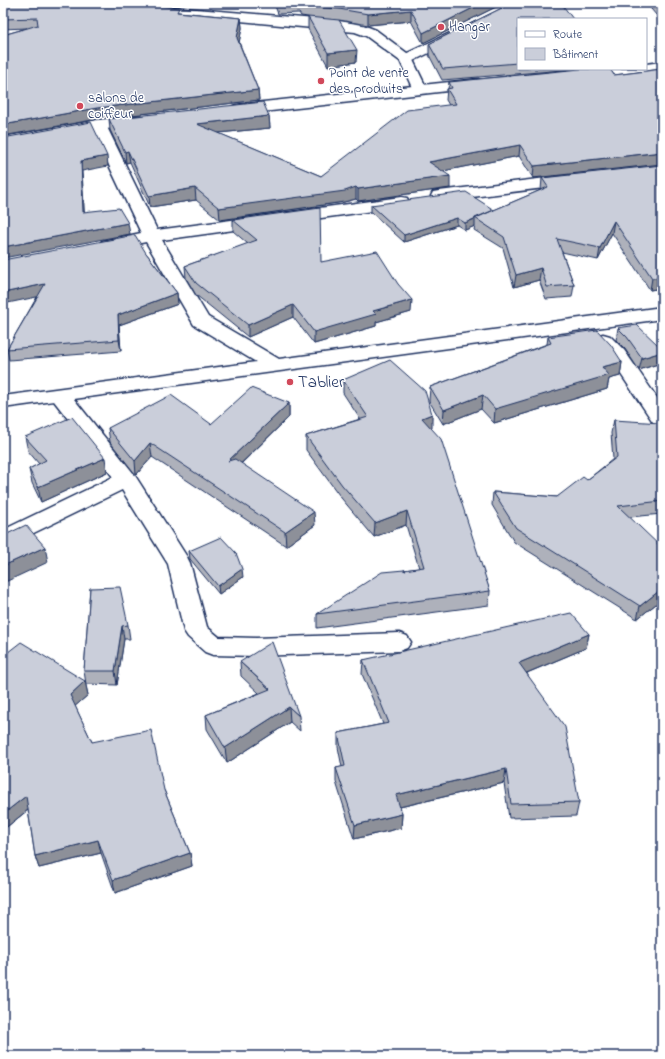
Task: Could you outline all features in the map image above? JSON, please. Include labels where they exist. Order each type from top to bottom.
[{"type":"main road","points":[[133,8],[339,25],[358,28],[371,33],[406,59],[419,89]]},
{"type":"main road","points":[[406,59],[469,27]]},
{"type":"main road","points":[[647,68],[662,66]]},
{"type":"main road","points":[[570,75],[623,70]]},
{"type":"main road","points":[[224,111],[491,82]]},
{"type":"main road","points":[[3,142],[98,125],[153,119]]},
{"type":"main road","points":[[98,125],[151,236],[200,321],[276,365]]},
{"type":"main road","points":[[89,248],[151,236],[421,199],[583,179]]},
{"type":"main road","points":[[3,402],[662,313]]},
{"type":"main road","points":[[588,323],[617,354],[662,420]]},
{"type":"main road","points":[[60,394],[126,479],[179,563],[196,631],[213,646],[256,647],[399,642]]},
{"type":"main road","points":[[3,539],[126,479]]},
{"type":"building","points":[[3,3],[126,3],[179,8],[177,12],[241,18],[237,38],[258,90],[97,108],[3,125],[3,35],[38,25],[37,18],[3,19]]},
{"type":"building","points":[[299,3],[483,3],[423,33],[411,10],[368,14],[339,9],[301,6]]},
{"type":"building","points":[[512,3],[561,3],[572,18],[517,18],[517,63],[443,69],[429,44]]},
{"type":"building","points":[[657,3],[662,3],[662,9]]},
{"type":"building","points":[[308,17],[339,20],[357,50],[328,53]]},
{"type":"building","points":[[662,69],[662,152],[534,166],[520,145],[429,162],[450,176],[358,189],[356,187],[345,191],[219,208],[195,188],[149,196],[128,151],[125,152],[109,119],[263,102],[269,116],[197,124],[321,176],[407,110],[456,104],[447,89],[452,88],[449,82],[570,70],[611,70],[614,75]]},
{"type":"building","points":[[91,122],[107,156],[81,161],[83,212],[119,208],[128,223],[3,247],[3,138]]},
{"type":"building","points":[[662,165],[662,277],[652,278],[614,221],[600,248],[557,239],[574,285],[547,287],[541,268],[516,275],[504,237],[475,218],[548,187],[542,178]]},
{"type":"building","points":[[466,192],[494,210],[465,223],[457,218],[404,235],[371,205]]},
{"type":"building","points":[[320,208],[321,262],[377,251],[398,284],[412,300],[373,311],[376,314],[314,332],[293,305],[248,325],[196,283],[185,266],[257,240],[233,220]]},
{"type":"building","points":[[135,235],[146,253],[177,293],[118,315],[119,340],[7,349],[45,284],[3,293],[3,260]]},
{"type":"building","points":[[637,325],[658,345],[662,343],[662,352],[642,358],[627,337],[618,328]]},
{"type":"building","points":[[597,330],[611,345],[622,362],[602,367],[609,375],[495,409],[483,395],[444,410],[430,387],[551,343],[548,337]]},
{"type":"building","points":[[390,360],[425,391],[432,414],[422,418],[441,439],[490,591],[317,614],[382,572],[424,567],[407,511],[375,523],[342,485],[306,436],[368,417],[343,380]]},
{"type":"building","points":[[251,388],[289,403],[228,461],[235,459],[314,512],[285,532],[150,443],[135,461],[108,428],[171,395],[211,424]]},
{"type":"building","points":[[72,417],[105,458],[38,487],[29,469],[46,460],[25,437]]},
{"type":"building","points":[[614,420],[661,423],[662,501],[618,506],[662,548],[662,589],[640,606],[516,528],[493,492],[557,497],[583,477],[587,480],[617,457]]},
{"type":"building","points":[[26,525],[45,547],[3,566],[3,536]]},
{"type":"building","points":[[221,537],[236,553],[242,569],[218,586],[189,551]]},
{"type":"building","points":[[120,587],[128,625],[122,626],[115,671],[84,671],[90,588]]},
{"type":"building","points":[[571,613],[589,634],[519,663],[565,727],[579,802],[511,804],[506,769],[396,795],[402,814],[355,825],[336,768],[345,766],[338,733],[389,723],[363,660]]},
{"type":"building","points":[[21,642],[85,681],[70,695],[92,742],[151,730],[164,790],[190,853],[113,880],[98,840],[35,856],[26,796],[3,814],[3,656]]},
{"type":"building","points":[[272,642],[299,716],[289,707],[225,748],[206,715],[270,689],[240,662]]},
{"type":"place","name":"Hangar","points":[[441,27]]},
{"type":"place","name":"Point de vente des produits","points":[[321,81]]},
{"type":"place","name":"salons de coiffeur","points":[[80,106]]},
{"type":"place","name":"Tablier","points":[[290,382]]}]
